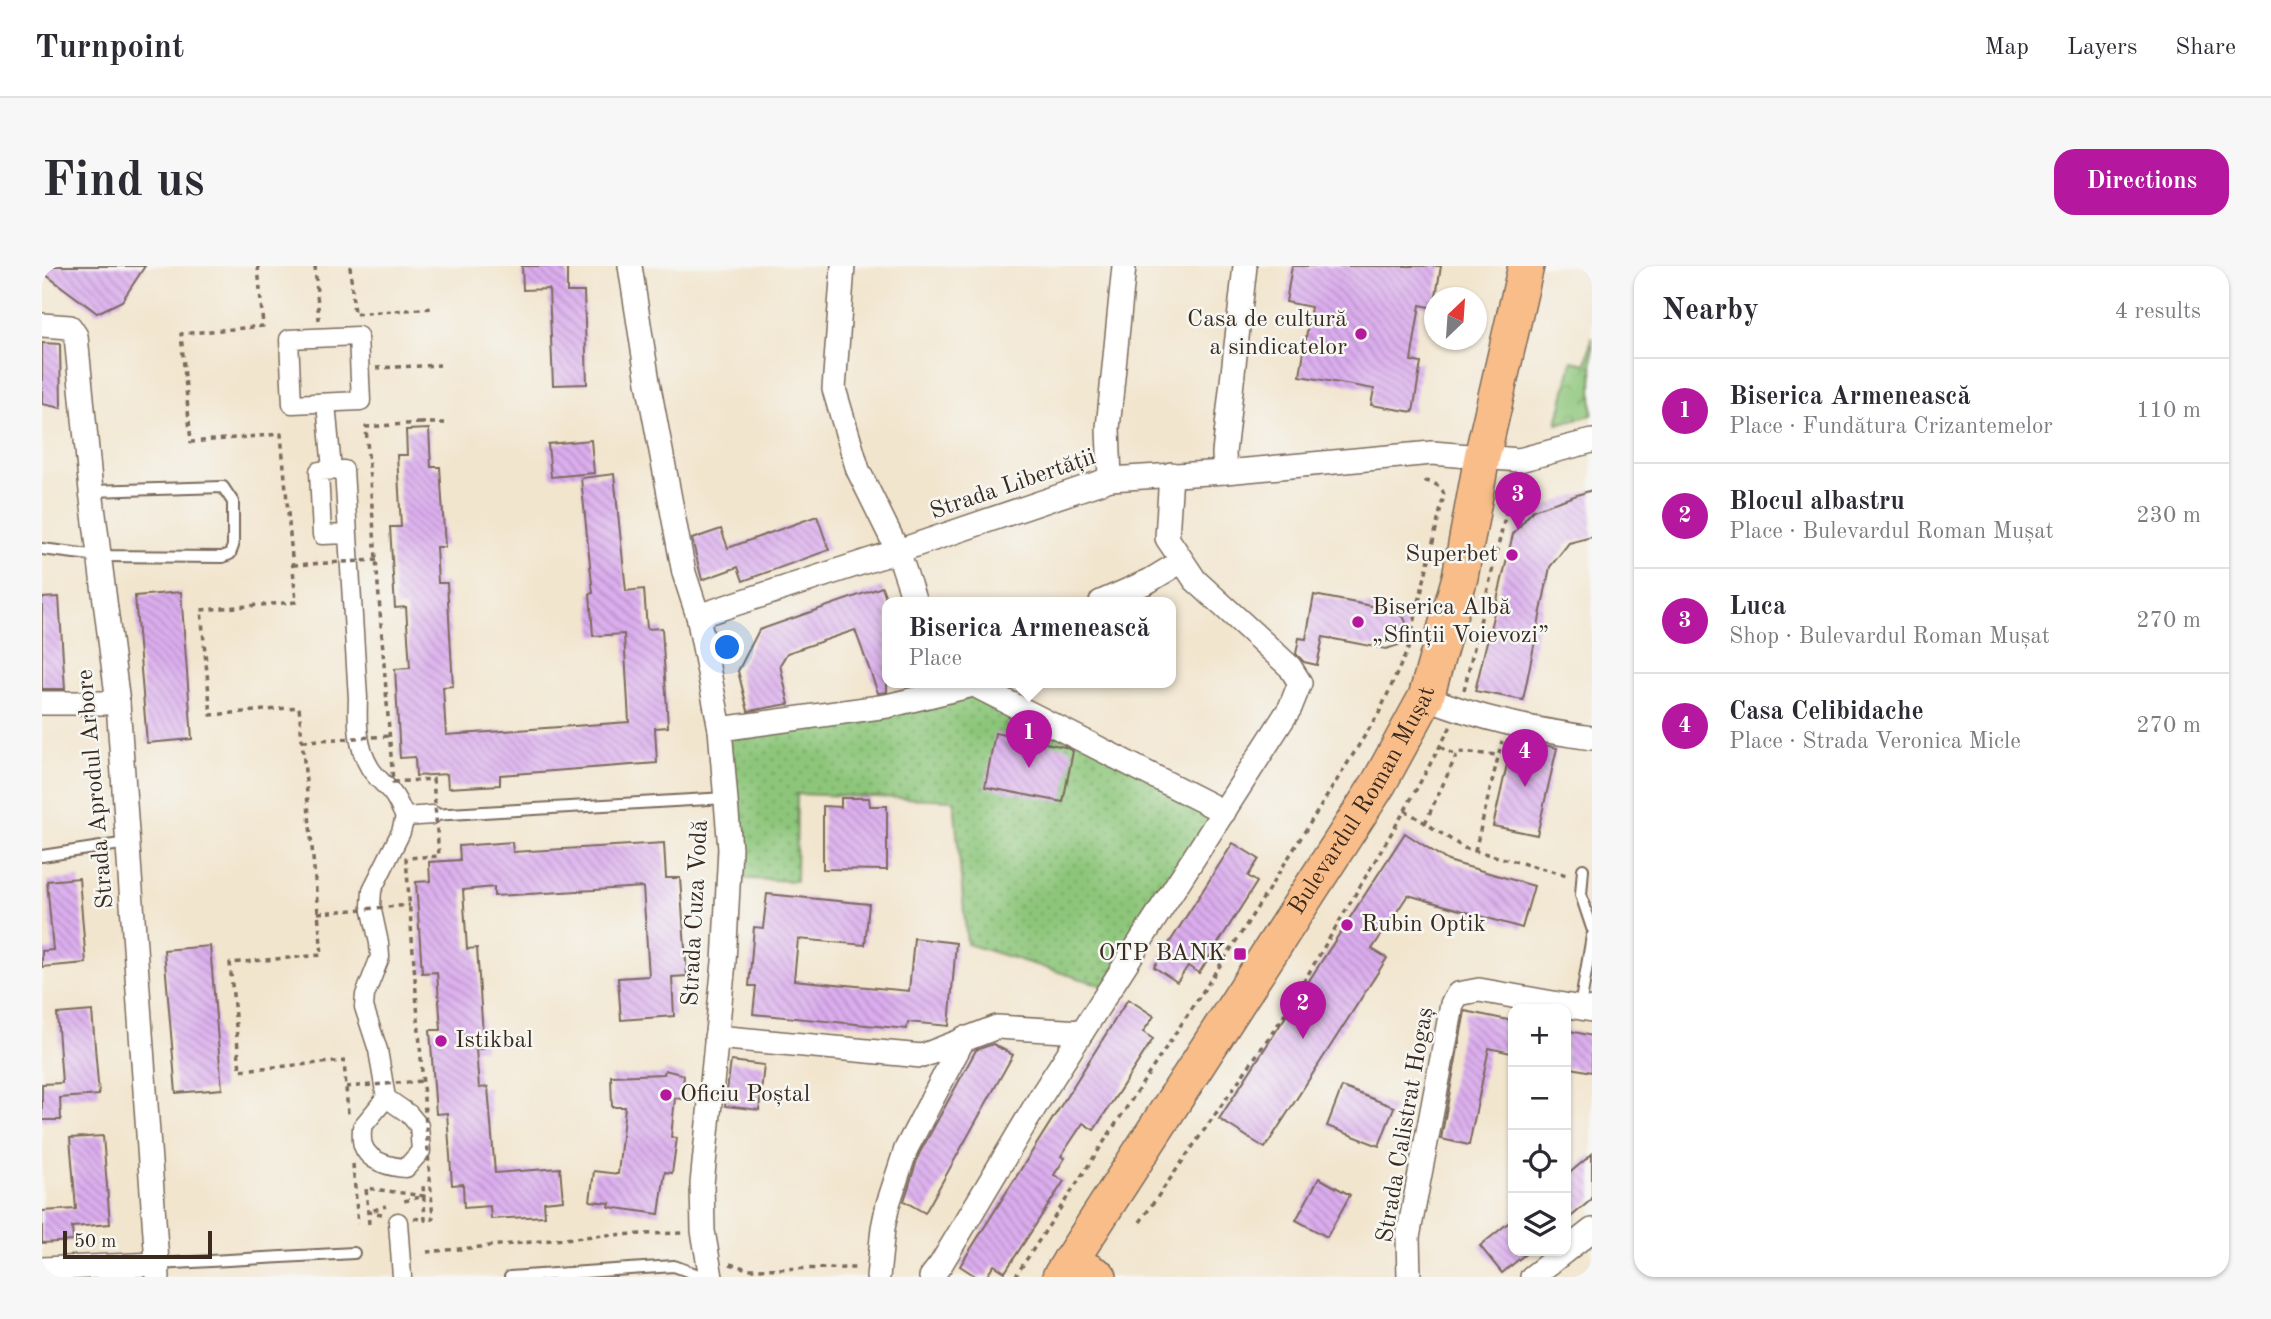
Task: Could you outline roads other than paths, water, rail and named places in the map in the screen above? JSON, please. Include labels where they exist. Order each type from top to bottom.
[{"type":"main road","name":"Bulevardul Roman Mușat","points":[[1076,1272],[1379,783],[1426,697],[1460,577],[1482,457],[1526,266]]},
{"type":"street","name":"Strada Cuza Vodă","points":[[630,266],[648,382],[684,573],[698,615],[720,729],[726,798],[730,849],[724,962],[702,1184],[704,1231],[711,1277]]},
{"type":"street","points":[[843,266],[834,389],[858,470],[898,551],[913,597]]},
{"type":"street","points":[[1110,479],[1109,417],[1124,266]]},
{"type":"street","points":[[1225,472],[1224,453],[1245,266]]},
{"type":"street","name":"Strada Aprodul Arbore","points":[[42,325],[70,327],[76,336],[91,491],[118,703],[157,1270]]},
{"type":"street","points":[[358,336],[361,401],[326,403],[292,404],[289,339],[358,336]]},
{"type":"street","points":[[326,403],[332,470]]},
{"type":"street","name":"Strada Libertății","points":[[698,615],[1110,479],[1225,472],[1432,453],[1519,460],[1592,441]]},
{"type":"street","points":[[348,534],[322,535],[319,471],[344,470],[348,534],[358,698],[356,722],[360,743],[369,766],[379,781],[392,793],[405,817],[401,832],[372,890],[371,906],[380,943],[380,957],[365,995],[364,1007],[378,1050],[386,1098]]},
{"type":"street","points":[[931,1277],[1082,1032],[1290,708],[1300,683],[1290,667],[1195,580],[1167,538],[1171,474]]},
{"type":"street","points":[[1112,597],[1149,581],[1182,561]]},
{"type":"street","points":[[720,729],[887,706],[942,688]]},
{"type":"street","points":[[988,688],[1224,812]]},
{"type":"street","points":[[1426,697],[1459,711],[1547,732],[1592,738]]},
{"type":"street","points":[[42,703],[118,703]]},
{"type":"street","points":[[405,817],[432,815]]},
{"type":"street","name":"Strada Calistrat Hogaș","points":[[1409,1277],[1408,1237],[1452,1004],[1458,994],[1479,989],[1586,1009]]},
{"type":"street","points":[[716,1037],[922,1056],[997,1027],[1082,1032]]},
{"type":"street","points":[[878,1277],[888,1204],[906,1149],[964,1038]]},
{"type":"street","points":[[398,1222],[402,1277]]},
{"type":"street","points":[[1532,1277],[1592,1230]]},
{"type":"street","points":[[42,1269],[157,1270]]},
{"type":"lane","points":[[42,549],[99,556],[222,557],[230,554],[233,546],[233,502],[223,487],[91,491]]},
{"type":"lane","points":[[432,815],[726,798]]},
{"type":"lane","points":[[42,856],[127,843]]},
{"type":"lane","points":[[1583,874],[1583,902],[1592,928]]},
{"type":"lane","points":[[1586,1009],[1592,936]]},
{"type":"lane","points":[[157,1270],[354,1253]]},
{"type":"lane","points":[[510,1277],[588,1275],[674,1266],[704,1277]]},
{"type":"place","name":"Casa de cultură a sindicatelor","points":[[1361,334]]},
{"type":"place","name":"Luca","points":[[1518,530]]},
{"type":"place","name":"Superbet","points":[[1512,555]]},
{"type":"place","name":"Biserica Albă „Sfinții Voievozi”","points":[[1358,622]]},
{"type":"place","name":"Biserica Armenească","points":[[1029,768]]},
{"type":"place","name":"Casa Celibidache","points":[[1525,787]]},
{"type":"place","name":"Rubin Optik","points":[[1347,925]]},
{"type":"place","name":"OTP BANK","points":[[1240,954]]},
{"type":"place","name":"Blocul albastru","points":[[1303,1039]]},
{"type":"place","name":"Istikbal","points":[[441,1041]]},
{"type":"place","name":"Oficiu Poștal","points":[[666,1095]]}]
